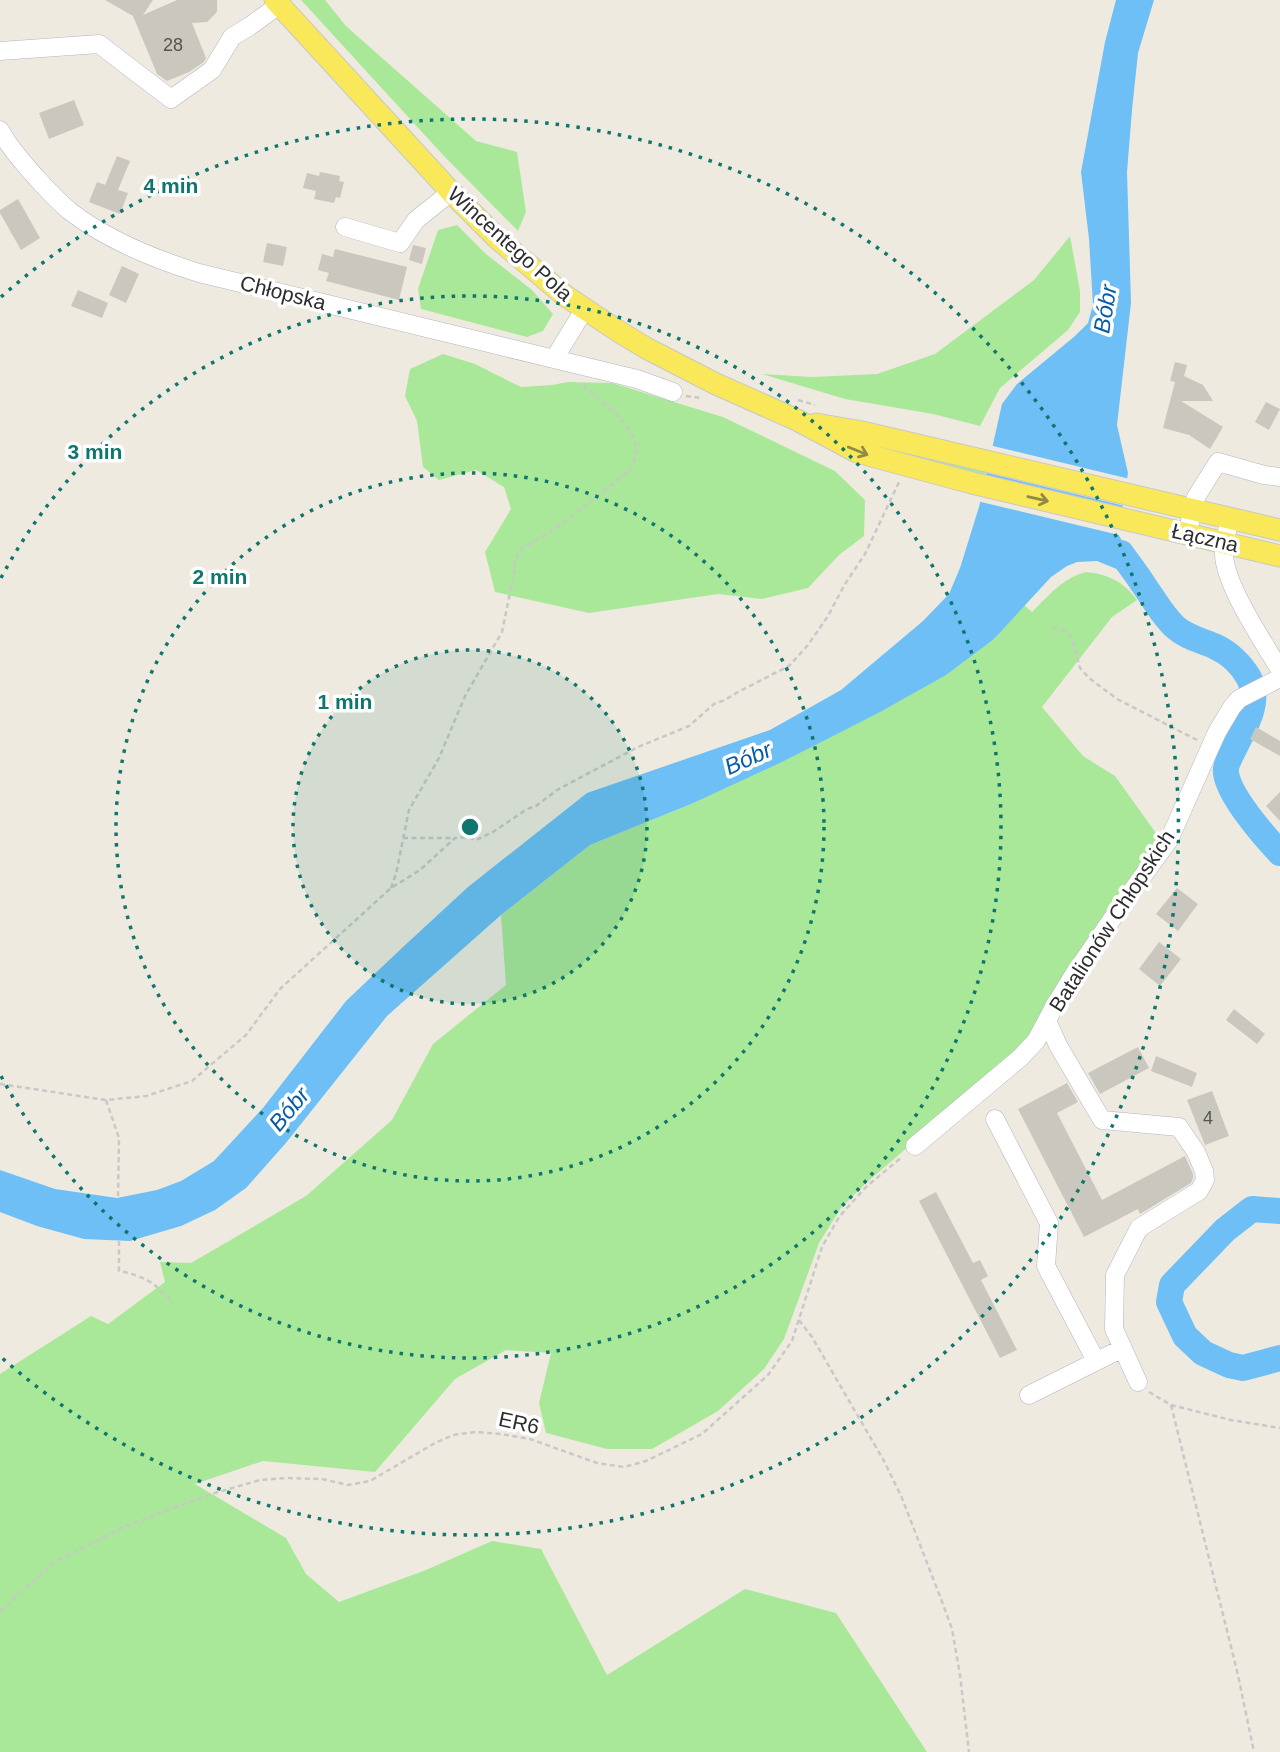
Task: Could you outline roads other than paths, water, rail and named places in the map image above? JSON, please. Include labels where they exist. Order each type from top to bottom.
[{"type":"main road","name":"Wincentego Pola","points":[[277,3],[451,192],[535,272],[584,310],[618,331],[685,369],[797,421]]},
{"type":"main road","name":"Łączna","points":[[797,421],[862,432],[1280,530]]},
{"type":"main road","name":"Łączna","points":[[797,421],[857,452],[972,484],[1280,556]]},
{"type":"street","points":[[0,51],[99,44],[172,99],[212,70],[232,37],[277,3]]},
{"type":"street","name":"Chłopska","points":[[0,130],[25,164],[71,212],[142,253],[199,273],[638,379],[673,392]]},
{"type":"street","points":[[345,227],[400,243],[416,220],[451,192]]},
{"type":"street","points":[[554,359],[584,310]]},
{"type":"street","points":[[1187,534],[1196,498],[1218,462],[1280,477]]},
{"type":"street","points":[[1230,519],[1224,551],[1226,569],[1246,613],[1280,670]]},
{"type":"street","name":"Batalionów Chłopskich","points":[[915,1146],[1020,1058],[1036,1041],[1073,976],[1169,840],[1210,746],[1231,707],[1239,699],[1280,678]]},
{"type":"street","points":[[1047,1021],[1059,1047],[1102,1120],[1179,1127],[1196,1152],[1203,1171],[1205,1180],[1199,1191],[1139,1228],[1115,1275],[1114,1329],[1138,1382]]},
{"type":"street","points":[[995,1119],[1049,1223],[1046,1266],[1096,1361]]},
{"type":"street","points":[[1029,1395],[1123,1348]]},
{"type":"water","name":"Bóbr","points":[[1116,0],[1154,0],[1138,53],[1132,110],[1127,172],[1131,303],[1117,425],[1128,473],[1118,534],[1145,579],[1139,584],[1129,574],[1097,561],[1077,562],[1067,566],[1051,577],[994,639],[946,675],[782,762],[691,804],[590,845],[501,915],[387,1016],[285,1144],[246,1188],[215,1210],[181,1226],[130,1241],[84,1239],[0,1212],[0,1170],[55,1189],[117,1198],[157,1190],[181,1181],[214,1161],[263,1108],[346,1001],[468,887],[587,793],[770,730],[841,690],[923,621],[949,594],[979,507],[1002,404],[1017,384],[1088,323],[1093,305],[1081,172],[1105,42]]},
{"type":"waterway","points":[[1121,553],[1175,627],[1188,636],[1224,652],[1238,663],[1249,678],[1253,697],[1250,716],[1229,760],[1226,773],[1240,804],[1280,853]]},
{"type":"waterway","points":[[1280,1211],[1252,1209],[1225,1230],[1172,1285],[1169,1302],[1185,1336],[1203,1353],[1229,1365],[1243,1368],[1280,1358]]}]
